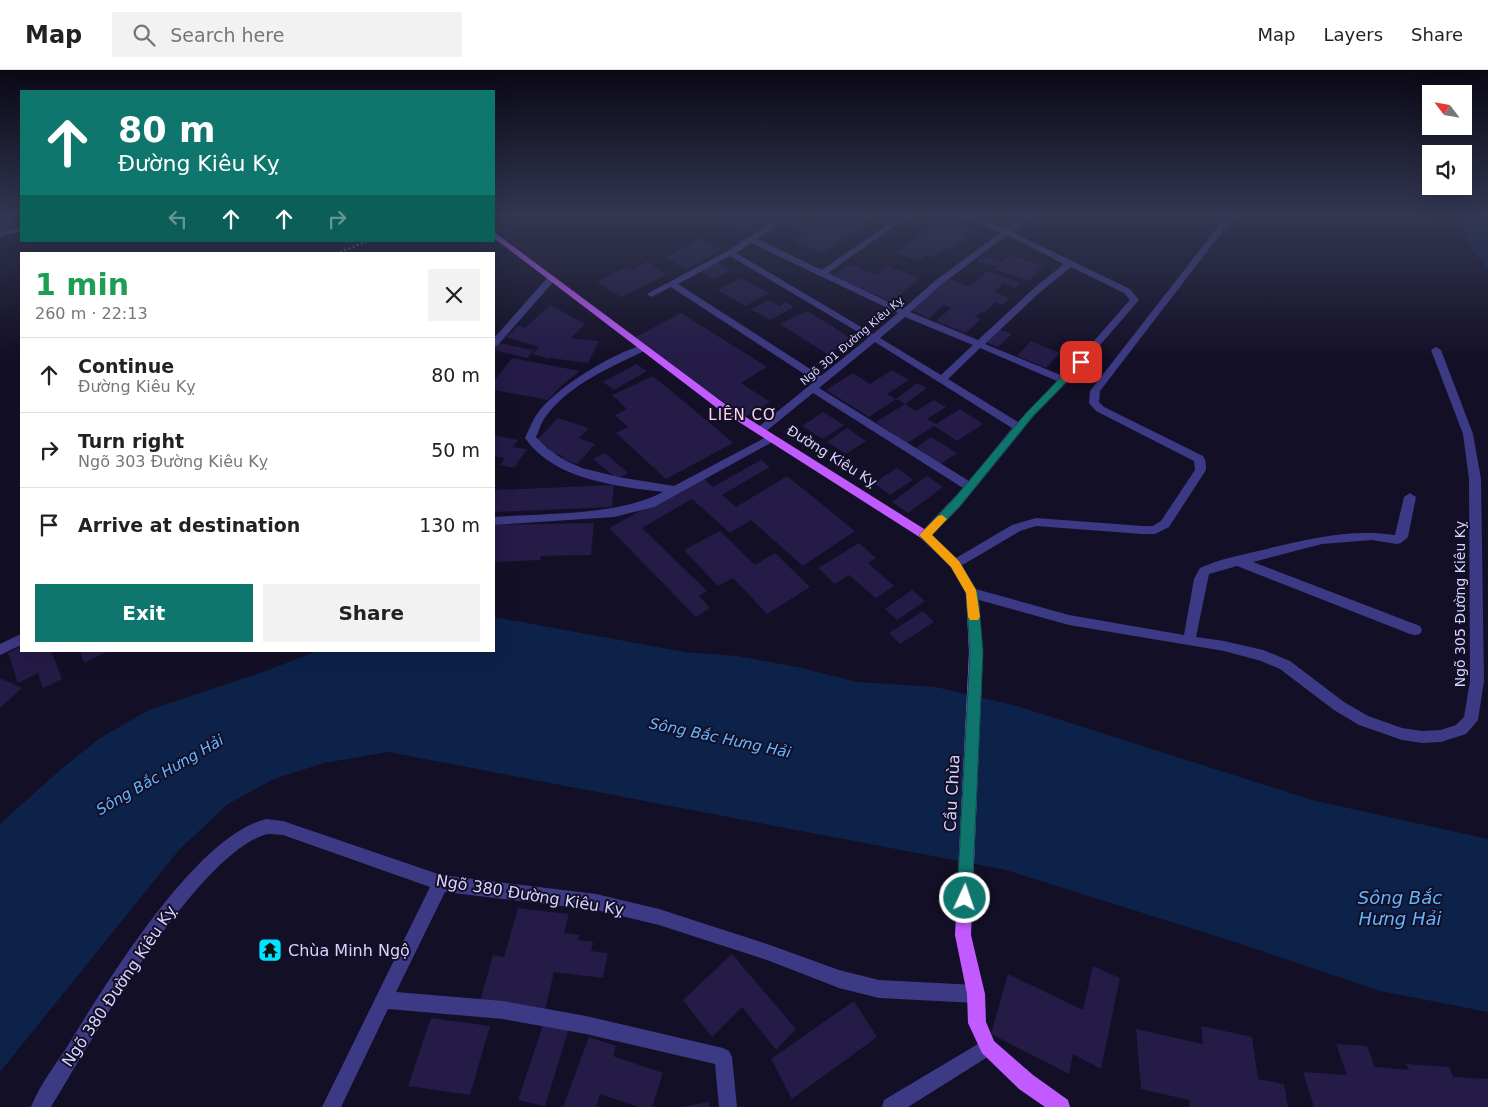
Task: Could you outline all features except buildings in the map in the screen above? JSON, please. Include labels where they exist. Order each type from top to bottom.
[{"type":"main road","name":"Đường Kiêu Kỵ","points":[[531,263],[721,406],[925,535],[955,564],[972,593],[976,652]]},
{"type":"main road","name":"Cầu Chùa","points":[[976,652],[963,935],[976,994]]},
{"type":"main road","points":[[976,994],[977,1023],[988,1047],[1026,1082],[1061,1107]]},
{"type":"street","points":[[651,294],[711,263]]},
{"type":"street","points":[[748,263],[874,338],[1018,427]]},
{"type":"street","points":[[800,263],[904,313],[1064,380]]},
{"type":"street","points":[[822,274],[837,263]]},
{"type":"street","name":"Ngõ 301 Đường Kiêu Kỵ","points":[[760,431],[963,263]]},
{"type":"street","points":[[955,564],[1016,528],[1036,522],[1142,530],[1155,530],[1165,524],[1200,470],[1201,464],[1198,459],[1157,436],[1100,409],[1094,404],[1094,398],[1096,391],[1195,263]]},
{"type":"street","points":[[925,535],[970,486],[1018,427],[1064,380],[1135,300],[1122,285],[1069,264],[1036,291],[941,380]]},
{"type":"street","points":[[495,343],[551,279]]},
{"type":"street","points":[[672,284],[970,486]]},
{"type":"street","points":[[643,348],[606,365],[562,395],[541,415],[530,438],[540,450],[590,475],[612,481],[676,490]]},
{"type":"street","name":"Ngõ 305 Đường Kiêu Kỵ","points":[[972,593],[1069,620],[1224,646],[1263,656],[1284,665],[1339,706],[1364,721],[1402,734],[1422,737],[1441,736],[1461,730],[1470,720],[1477,681],[1475,479],[1468,434],[1436,350]]},
{"type":"street","points":[[495,521],[614,513],[650,504],[772,438]]},
{"type":"street","points":[[1189,641],[1200,579],[1204,571],[1236,560],[1322,540],[1372,536],[1397,540],[1402,537],[1410,497]]},
{"type":"street","points":[[1236,560],[1415,630]]},
{"type":"street","points":[[0,650],[20,639]]},
{"type":"street","name":"Ngõ 380 Đường Kiêu Kỵ","points":[[40,1107],[119,982],[178,899],[223,851],[245,835],[264,826],[283,828],[441,883],[596,902],[659,918],[767,952],[839,979],[879,989],[976,994]]},
{"type":"street","points":[[331,1107],[441,883]]},
{"type":"street","points":[[383,1000],[503,1010],[586,1026],[723,1057],[728,1107]]},
{"type":"street","points":[[890,1107],[988,1047]]},
{"type":"water","name":"Sông Bắc Hưng Hải","points":[[495,617],[685,652],[737,656],[797,667],[857,682],[936,687],[1017,706],[1312,800],[1488,839],[1488,1012],[1380,991],[1235,942],[1006,870],[388,752],[324,763],[274,779],[228,804],[179,850],[0,1072],[0,824],[60,770],[100,738],[149,710],[263,672],[314,652],[495,652]]},
{"type":"slow traffic","points":[[942,519],[925,535],[955,564],[972,593],[974,617]]},
{"type":"place","name":"Chùa Minh Ngộ","points":[[270,950]]},
{"type":"district","name":"LIÊN CƠ","points":[[743,415]]},
{"type":"route","points":[[965,898],[976,652],[972,593],[955,564],[925,535],[956,504],[1030,414],[1081,362]]}]
